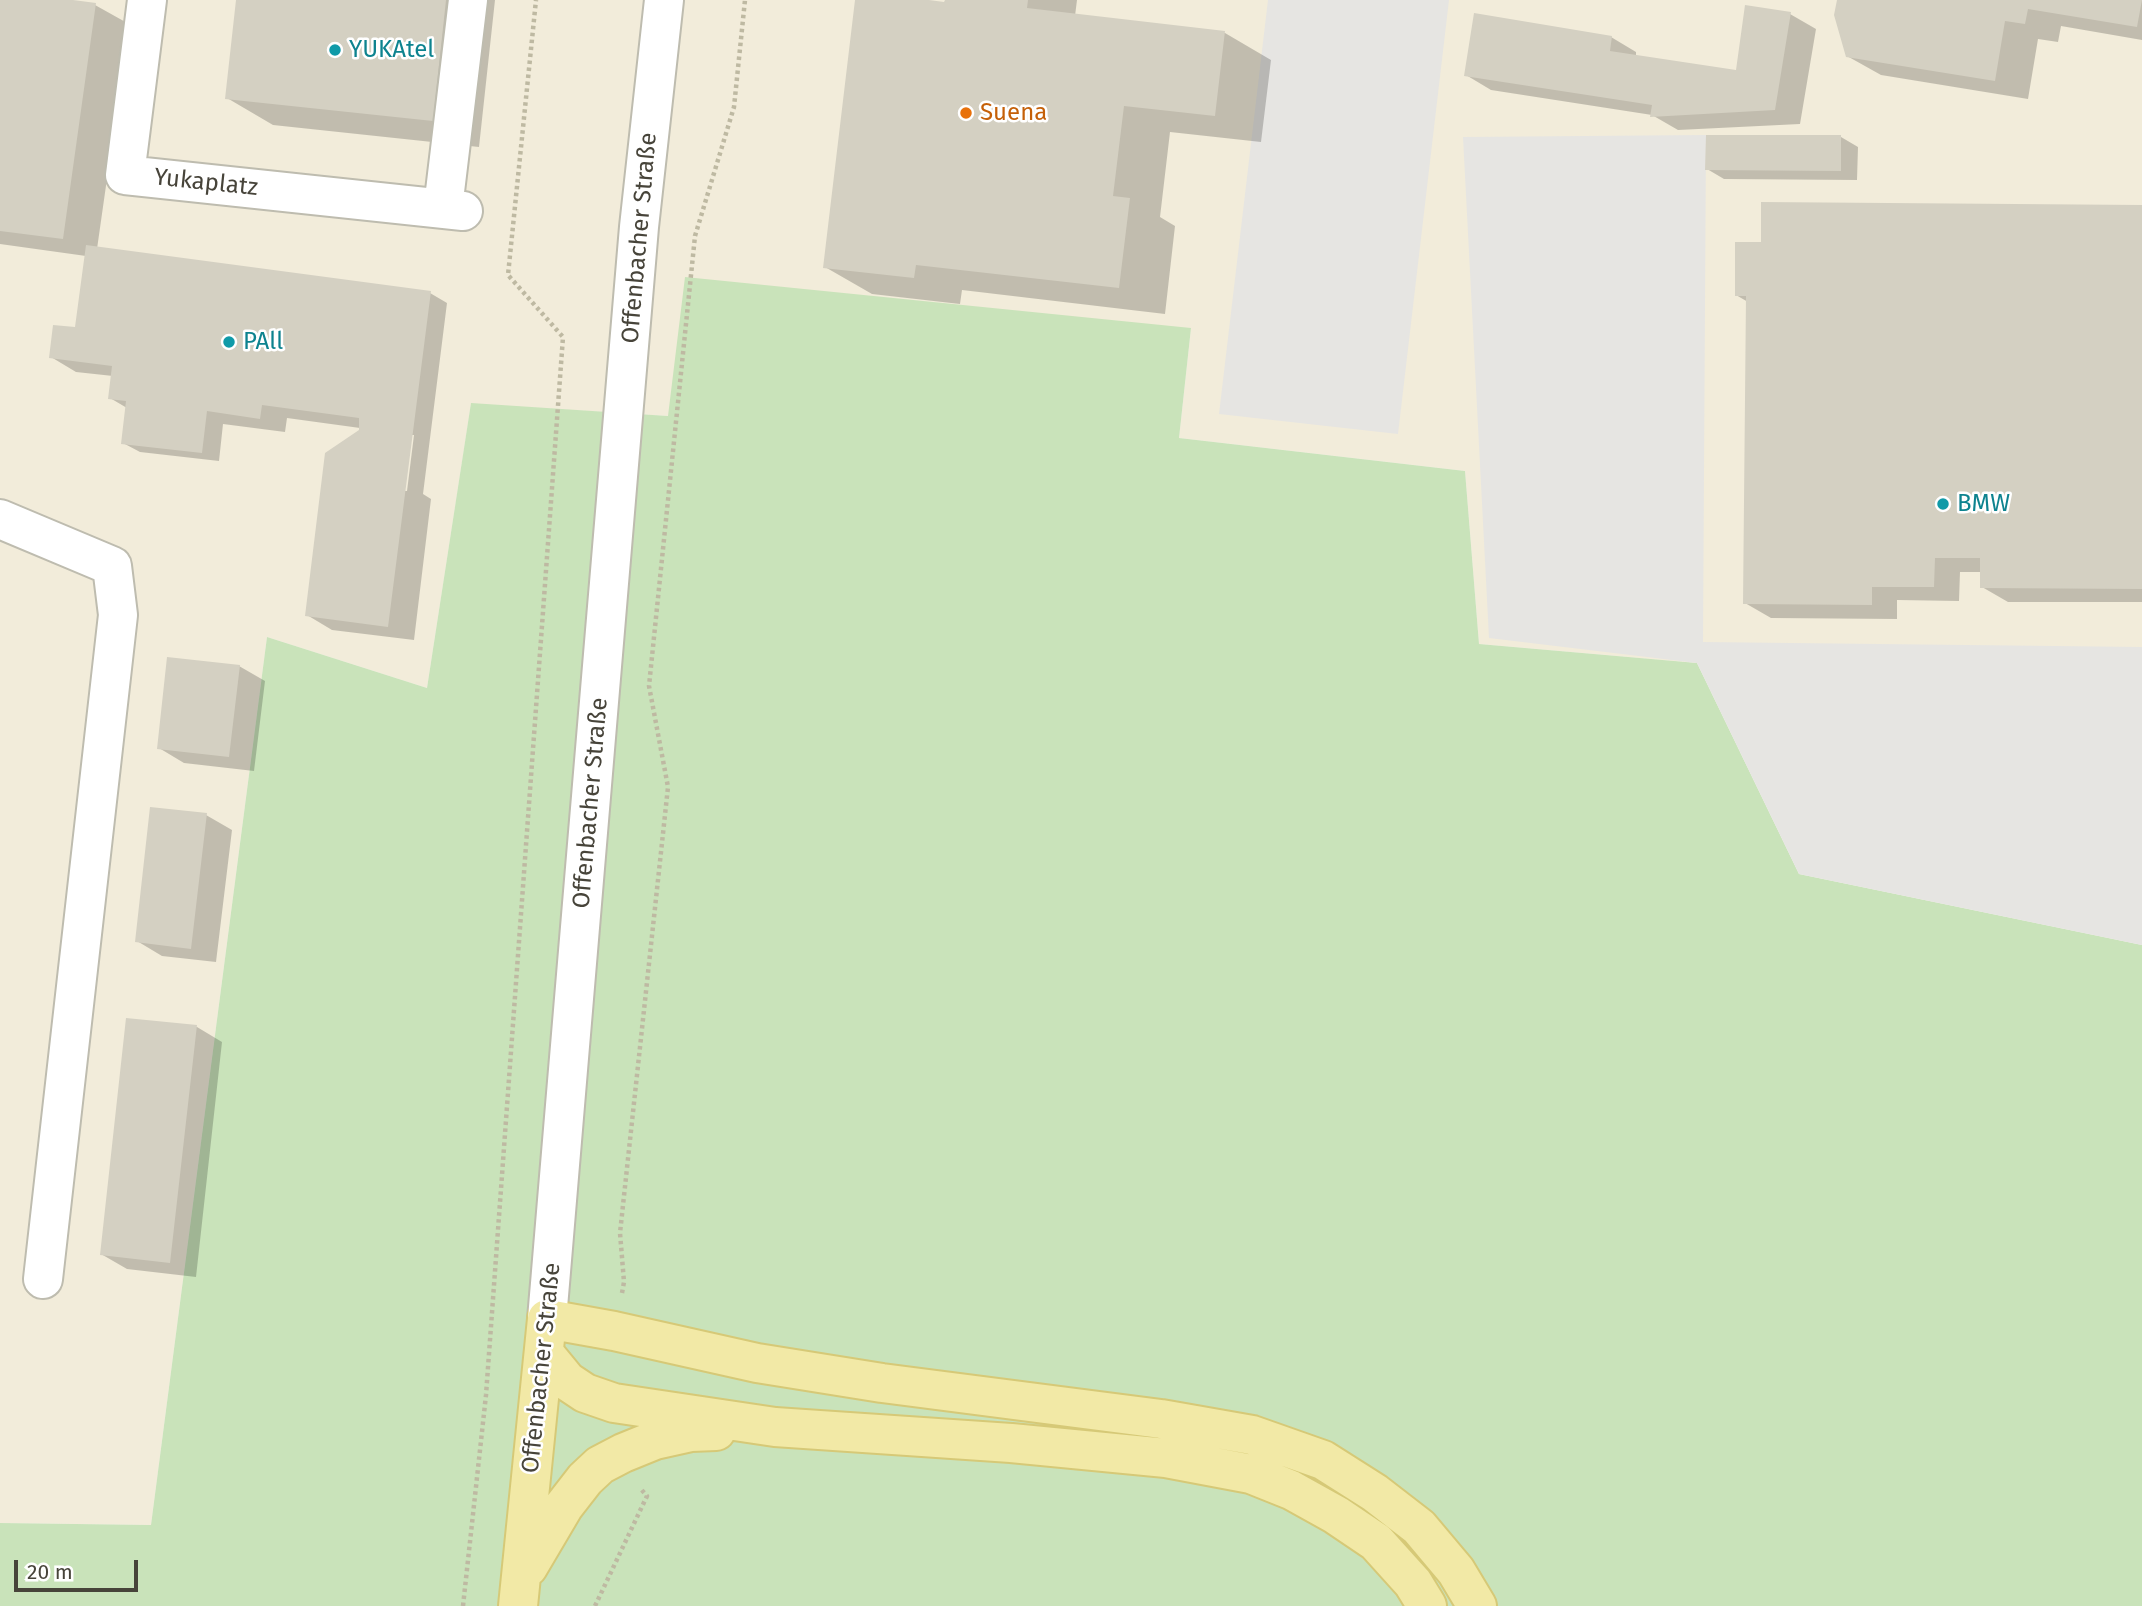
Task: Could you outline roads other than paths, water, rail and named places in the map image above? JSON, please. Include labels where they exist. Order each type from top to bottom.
[{"type":"main road","points":[[1427,1606],[1413,1583],[1376,1542],[1336,1515],[1291,1490],[1251,1475],[1166,1458],[1012,1443],[775,1427],[614,1403],[585,1393],[568,1381],[547,1323],[614,1331],[757,1363],[869,1381],[1161,1419],[1252,1435],[1323,1460],[1375,1493],[1419,1527],[1456,1571],[1477,1606]]},
{"type":"main road","name":"Offenbacher Straße","points":[[520,1592],[547,1323]]},
{"type":"main road","points":[[520,1592],[564,1506],[600,1465],[655,1440],[691,1432],[775,1427]]},
{"type":"street","name":"Yukaplatz","points":[[147,0],[125,175],[453,210],[468,0]]},
{"type":"street","name":"Offenbacher Straße","points":[[547,1323],[639,227],[664,0]]},
{"type":"street","points":[[0,519],[112,566],[118,615],[43,1279]]},
{"type":"place","name":"YUKAtel","points":[[335,50]]},
{"type":"place","name":"Suena","points":[[966,113]]},
{"type":"place","name":"PAll","points":[[229,342]]},
{"type":"place","name":"BMW","points":[[1943,504]]}]
